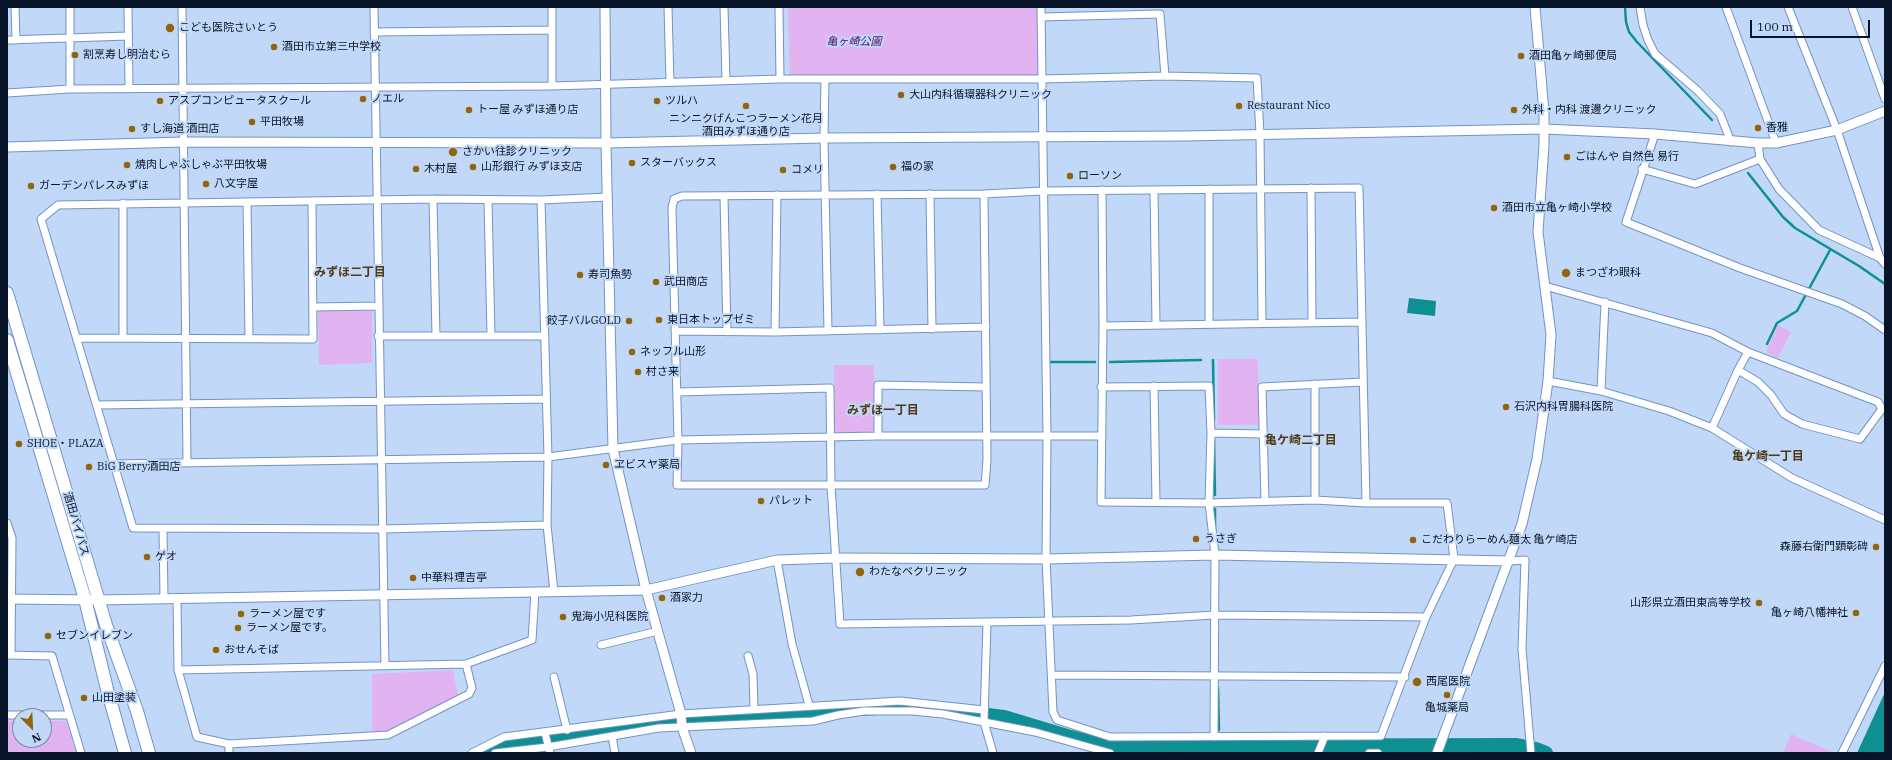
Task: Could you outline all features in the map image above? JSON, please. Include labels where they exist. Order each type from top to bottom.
[{"type":"highway","name":"酒田バイパス","points":[[7,293],[98,600],[149,753]]},
{"type":"highway","name":"酒田バイパス","points":[[7,340],[84,599],[125,753]]},
{"type":"street","points":[[15,7],[16,40]]},
{"type":"street","points":[[70,7],[70,89]]},
{"type":"street","points":[[128,7],[129,88]]},
{"type":"street","points":[[182,7],[187,461]]},
{"type":"street","points":[[374,7],[374,87],[384,666]]},
{"type":"street","points":[[552,7],[552,86]]},
{"type":"street","points":[[605,7],[606,143],[613,449],[646,590],[681,714],[682,727],[691,753]]},
{"type":"street","points":[[668,7],[670,82]]},
{"type":"street","points":[[724,7],[726,80]]},
{"type":"street","points":[[779,7],[780,79]]},
{"type":"street","points":[[1041,7],[1047,436],[1046,559],[1053,712],[1057,720],[1110,737],[1381,736],[1405,677],[1426,617],[1454,559],[1447,503],[1366,503],[1315,500],[1101,502],[1104,326],[1102,190]]},
{"type":"street","points":[[1437,753],[1522,524],[1537,459],[1548,381],[1552,335],[1538,232],[1544,129],[1535,7]]},
{"type":"street","points":[[1726,7],[1776,143]]},
{"type":"street","points":[[1788,7],[1836,130],[1880,258],[1885,264]]},
{"type":"street","points":[[1852,7],[1885,99]]},
{"type":"street","points":[[1642,8],[1644,30],[1655,54],[1717,110],[1731,142]]},
{"type":"street","points":[[1041,17],[1160,14],[1165,76]]},
{"type":"street","points":[[374,32],[552,30]]},
{"type":"street","points":[[7,40],[128,36]]},
{"type":"street","points":[[7,93],[70,89],[129,88],[552,86],[780,79],[1042,79],[1165,76],[1256,78],[1262,189],[1262,323]]},
{"type":"street","points":[[825,79],[824,138],[828,331]]},
{"type":"street","points":[[7,147],[184,142],[375,141],[606,143],[824,138],[1042,137],[1544,129],[1655,134],[1731,142],[1776,143],[1836,130],[1885,111]]},
{"type":"street","points":[[1655,134],[1642,169],[1626,222],[1740,268],[1842,304],[1865,316],[1885,330]]},
{"type":"street","points":[[1758,143],[1760,160],[1779,189],[1818,230],[1880,258]]},
{"type":"street","points":[[1642,169],[1695,184],[1760,160]]},
{"type":"street","points":[[1311,188],[1312,322]]},
{"type":"street","points":[[984,194],[987,460],[985,485],[677,485],[678,440],[672,208],[674,199],[682,196],[825,196],[877,194],[984,194],[1102,190],[1359,188],[1366,503]]},
{"type":"street","points":[[1209,189],[1209,324]]},
{"type":"street","points":[[1154,190],[1156,325]]},
{"type":"street","points":[[877,194],[880,330]]},
{"type":"street","points":[[930,194],[932,328]]},
{"type":"street","points":[[775,332],[777,196]]},
{"type":"street","points":[[547,525],[382,529],[133,528],[41,219],[58,205],[433,199],[541,200],[608,197]]},
{"type":"street","points":[[724,197],[727,332]]},
{"type":"street","points":[[433,199],[436,336]]},
{"type":"street","points":[[488,200],[491,336]]},
{"type":"street","points":[[541,200],[548,456],[547,525],[554,592]]},
{"type":"street","points":[[77,338],[313,339],[312,201]]},
{"type":"street","points":[[123,203],[123,338]]},
{"type":"street","points":[[247,203],[249,338]]},
{"type":"street","points":[[1545,286],[1712,333],[1748,352],[1878,402],[1882,409],[1860,439],[1802,424],[1784,414],[1771,395],[1758,382],[1738,370]]},
{"type":"street","points":[[1601,391],[1605,302]]},
{"type":"street","points":[[313,307],[378,306]]},
{"type":"street","points":[[1104,326],[1362,322]]},
{"type":"street","points":[[675,331],[775,332],[986,327]]},
{"type":"street","points":[[378,336],[545,336]]},
{"type":"street","points":[[1712,428],[1738,370],[1748,352]]},
{"type":"street","points":[[1548,381],[1601,391],[1669,411],[1712,428],[1792,478],[1885,520]]},
{"type":"street","points":[[1265,501],[1262,388],[1363,382]]},
{"type":"street","points":[[1315,384],[1315,500]]},
{"type":"street","points":[[878,436],[878,385],[986,387]]},
{"type":"street","points":[[1154,386],[1156,502]]},
{"type":"street","points":[[1102,387],[1209,386],[1211,433],[1209,502],[1215,555],[1213,676],[1214,737]]},
{"type":"street","points":[[677,392],[830,388],[831,486],[840,624],[1131,620],[1215,615],[1426,617]]},
{"type":"street","points":[[97,405],[380,400],[546,399]]},
{"type":"street","points":[[1211,433],[1264,434]]},
{"type":"street","points":[[114,464],[187,461],[548,456],[678,440],[831,436],[1102,436]]},
{"type":"street","points":[[7,523],[9,540],[9,655],[52,656],[81,753]]},
{"type":"street","points":[[163,528],[164,599]]},
{"type":"street","points":[[9,599],[98,600],[646,590],[777,560],[835,558],[1046,559],[1215,555],[1509,561],[1525,560],[1522,649],[1531,753]]},
{"type":"street","points":[[777,560],[792,644],[809,705]]},
{"type":"street","points":[[178,670],[466,664],[532,640],[535,592]]},
{"type":"street","points":[[177,598],[178,670],[197,737],[229,744],[388,735],[469,694],[472,688],[466,664]]},
{"type":"street","points":[[987,622],[984,722],[993,753]]},
{"type":"street","points":[[601,645],[658,631]]},
{"type":"street","points":[[748,656],[753,674],[754,709]]},
{"type":"street","points":[[1842,753],[1885,666]]},
{"type":"street","points":[[1052,675],[1405,677]]},
{"type":"street","points":[[554,677],[567,730]]},
{"type":"street","points":[[472,753],[504,737],[545,733],[681,714],[809,705],[854,705],[900,701],[984,710]]},
{"type":"street","points":[[496,753],[549,750],[612,736],[659,728],[813,721],[864,711],[913,711],[943,714],[1035,732],[1110,753]]},
{"type":"street","points":[[7,715],[69,715]]},
{"type":"street","points":[[545,733],[549,750]]},
{"type":"street","points":[[612,736],[615,753]]},
{"type":"street","points":[[1318,753],[1325,736]]},
{"type":"street","points":[[229,744],[229,753]]},
{"type":"street","points":[[1369,753],[1378,753]]},
{"type":"green space","name":"亀ヶ崎公園","points":[[788,7],[1038,7],[1038,76],[790,79]]},
{"type":"green space","points":[[318,311],[372,311],[372,363],[319,365]]},
{"type":"green space","points":[[1778,325],[1791,332],[1778,358],[1766,352]]},
{"type":"green space","points":[[1218,359],[1258,359],[1259,425],[1218,425]]},
{"type":"green space","points":[[834,365],[874,365],[875,432],[835,432]]},
{"type":"green space","points":[[453,670],[458,696],[388,731],[372,731],[372,674]]},
{"type":"green space","points":[[7,721],[12,721],[12,748],[52,748],[52,721],[66,721],[76,753],[7,753]]},
{"type":"green space","points":[[1791,734],[1830,751],[1830,753],[1783,753]]},
{"type":"shaded area","points":[[1409,298],[1436,301],[1435,316],[1407,313]]},
{"type":"shaded area","points":[[1885,692],[1885,753],[1857,753]]},
{"type":"waterway","points":[[1625,7],[1626,22],[1629,32],[1712,120]]},
{"type":"waterway","points":[[1748,173],[1783,217],[1795,228],[1859,266],[1885,284]]},
{"type":"waterway","points":[[1767,344],[1777,323],[1797,311],[1830,250]]},
{"type":"waterway","points":[[1110,362],[1201,360]]},
{"type":"waterway","points":[[1213,360],[1214,420]]},
{"type":"waterway","points":[[1051,362],[1095,362]]},
{"type":"waterway","points":[[1214,440],[1215,495]]},
{"type":"waterway","points":[[1215,509],[1215,531]]},
{"type":"waterway","points":[[1218,688],[1219,730]]},
{"type":"waterway","points":[[481,753],[519,743],[557,741],[663,721],[893,707],[946,710],[1004,717],[1067,736],[1109,746],[1517,745],[1546,753]]},
{"type":"place","name":"こども医院さいとう","points":[[170,28]]},
{"type":"place","name":"酒田市立第三中学校","points":[[274,47]]},
{"type":"place","name":"割烹寿し明治むら","points":[[75,55]]},
{"type":"place","name":"酒田亀ヶ崎郵便局","points":[[1521,56]]},
{"type":"place","name":"大山内科循環器科クリニック","points":[[901,95]]},
{"type":"place","name":"ノエル","points":[[363,99]]},
{"type":"place","name":"アスプコンピュータスクール","points":[[160,101]]},
{"type":"place","name":"ツルハ","points":[[657,101]]},
{"type":"place","name":"ニンニクげんこつラーメン花月 酒田みずほ通り店","points":[[746,106]]},
{"type":"place","name":"Restaurant Nico","points":[[1239,106]]},
{"type":"place","name":"トー屋 みずほ通り店","points":[[469,110]]},
{"type":"place","name":"外科・内科 渡邊クリニック","points":[[1514,110]]},
{"type":"place","name":"平田牧場","points":[[252,122]]},
{"type":"place","name":"香雅","points":[[1758,128]]},
{"type":"place","name":"すし海道 酒田店","points":[[132,129]]},
{"type":"place","name":"さかい往診クリニック","points":[[453,152]]},
{"type":"place","name":"ごはんや 自然色 易行","points":[[1567,157]]},
{"type":"place","name":"スターバックス","points":[[632,163]]},
{"type":"place","name":"焼肉しゃぶしゃぶ平田牧場","points":[[127,165]]},
{"type":"place","name":"山形銀行 みずほ支店","points":[[473,167]]},
{"type":"place","name":"福の家","points":[[893,167]]},
{"type":"place","name":"木村屋","points":[[416,169]]},
{"type":"place","name":"コメリ","points":[[783,170]]},
{"type":"place","name":"ローソン","points":[[1070,176]]},
{"type":"place","name":"八文字屋","points":[[206,184]]},
{"type":"place","name":"ガーデンパレスみずほ","points":[[31,186]]},
{"type":"place","name":"酒田市立亀ヶ崎小学校","points":[[1494,208]]},
{"type":"place","name":"まつざわ眼科","points":[[1566,273]]},
{"type":"place","name":"寿司魚勢","points":[[580,275]]},
{"type":"place","name":"武田商店","points":[[656,282]]},
{"type":"place","name":"東日本トップゼミ","points":[[659,320]]},
{"type":"place","name":"餃子バルGOLD","points":[[629,321]]},
{"type":"place","name":"ネッフル山形","points":[[632,352]]},
{"type":"place","name":"村さ来","points":[[638,372]]},
{"type":"place","name":"石沢内科胃腸科医院","points":[[1506,407]]},
{"type":"place","name":"SHOE・PLAZA","points":[[19,444]]},
{"type":"place","name":"ヱビスヤ薬局","points":[[606,465]]},
{"type":"place","name":"BiG Berry酒田店","points":[[89,467]]},
{"type":"place","name":"パレット","points":[[761,501]]},
{"type":"place","name":"うさぎ","points":[[1196,539]]},
{"type":"place","name":"こだわりらーめん麺太 亀ケ崎店","points":[[1413,540]]},
{"type":"place","name":"森藤右衛門顕彰碑","points":[[1876,547]]},
{"type":"place","name":"ゲオ","points":[[147,557]]},
{"type":"place","name":"わたなべクリニック","points":[[860,572]]},
{"type":"place","name":"中華料理吉亭","points":[[413,578]]},
{"type":"place","name":"酒家力","points":[[662,598]]},
{"type":"place","name":"山形県立酒田東高等学校","points":[[1759,603]]},
{"type":"place","name":"亀ヶ崎八幡神社","points":[[1856,613]]},
{"type":"place","name":"ラーメン屋です","points":[[241,614]]},
{"type":"place","name":"鬼海小児科医院","points":[[563,617]]},
{"type":"place","name":"ラーメン屋です。","points":[[238,628]]},
{"type":"place","name":"セブンイレブン","points":[[48,636]]},
{"type":"place","name":"おせんそば","points":[[216,650]]},
{"type":"place","name":"西尾医院","points":[[1417,682]]},
{"type":"place","name":"亀城薬局","points":[[1447,695]]},
{"type":"place","name":"山田塗装","points":[[84,698]]},
{"type":"district","name":"みずほ二丁目","points":[[350,273]]},
{"type":"district","name":"みずほ一丁目","points":[[883,411]]},
{"type":"district","name":"亀ケ崎二丁目","points":[[1301,441]]},
{"type":"district","name":"亀ケ崎一丁目","points":[[1768,457]]}]
